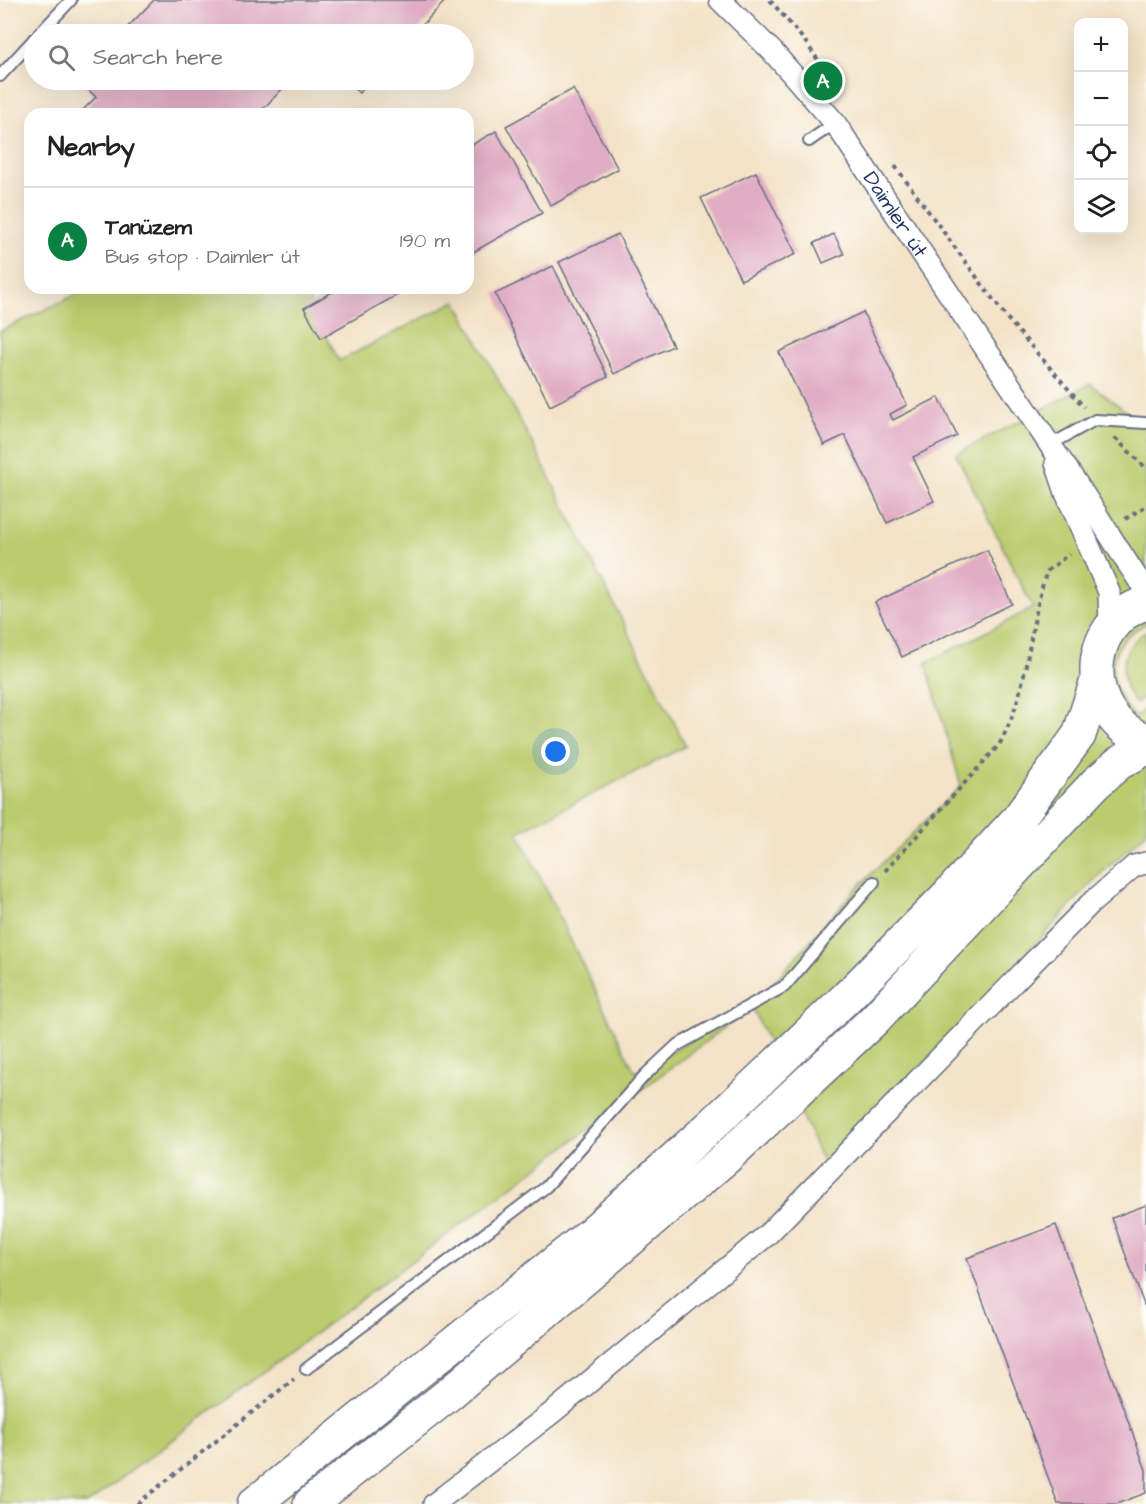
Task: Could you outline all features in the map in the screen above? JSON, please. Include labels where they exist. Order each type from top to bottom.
[{"type":"main road","points":[[254,1504],[593,1232],[713,1124],[848,996],[948,895],[1018,819],[1079,735],[1096,684],[1098,655],[1110,627],[1129,610],[1146,603]]},
{"type":"main road","points":[[1096,684],[1105,708],[1112,718],[1132,734],[1146,740]]},
{"type":"main road","points":[[310,1504],[458,1387],[728,1157],[874,1020],[1095,784],[1119,763],[1146,748]]},
{"type":"street","name":"Daimler út","points":[[720,0],[772,51],[835,123],[1050,445],[1082,488],[1116,549],[1146,591]]},
{"type":"street","name":"Daimler út","points":[[1050,445],[1066,493],[1109,592],[1110,627]]},
{"type":"street","points":[[434,1504],[553,1412],[767,1235],[1090,904],[1134,866],[1146,862]]},
{"type":"lane","points":[[48,24],[71,0]]},
{"type":"lane","points":[[0,76],[24,50]]},
{"type":"lane","points":[[809,141],[835,123]]},
{"type":"lane","points":[[1050,445],[1095,420],[1146,423]]},
{"type":"lane","points":[[306,1369],[546,1187],[645,1075],[676,1046],[785,986],[874,882]]},
{"type":"path","points":[[770,0],[804,40],[840,91]]},
{"type":"path","points":[[894,165],[1006,317],[1095,420],[1146,468]]},
{"type":"path","points":[[1120,523],[1146,506]]},
{"type":"path","points":[[874,882],[999,745],[1009,727],[1023,686],[1047,571],[1073,551]]},
{"type":"path","points":[[137,1504],[306,1369]]},
{"type":"green space","points":[[77,294],[306,294],[339,361],[456,301],[532,443],[686,746],[518,832],[635,1072],[752,1007],[87,1504],[0,1504],[0,331]]},
{"type":"green space","points":[[1090,384],[1146,426],[1146,624],[1132,632],[1122,642],[1113,666],[1118,692],[1125,705],[1135,717],[1146,708],[1146,833],[1096,878],[827,1171],[752,1007],[856,889],[961,786],[926,663],[1033,608],[956,454]]},
{"type":"green space","points":[[1146,631],[1146,694],[1136,704],[1125,685],[1123,665],[1130,646]]},
{"type":"building","points":[[154,0],[446,0],[423,24],[131,24]]},
{"type":"building","points":[[573,89],[618,169],[551,206],[506,126]]},
{"type":"building","points":[[89,90],[281,90],[264,108],[85,108],[96,97]]},
{"type":"building","points":[[496,131],[542,213],[474,252],[474,144]]},
{"type":"building","points":[[756,172],[796,254],[741,280],[701,198]]},
{"type":"building","points":[[618,234],[673,346],[614,374],[559,262]]},
{"type":"building","points":[[834,234],[844,254],[823,263],[814,243]]},
{"type":"building","points":[[553,266],[608,377],[550,406],[495,294]]},
{"type":"building","points":[[328,294],[399,294],[321,338],[304,308]]},
{"type":"building","points":[[863,312],[907,405],[890,414],[893,420],[939,397],[957,436],[913,457],[934,501],[887,523],[845,435],[824,445],[779,352]]},
{"type":"building","points":[[987,550],[1012,604],[902,657],[875,602]]},
{"type":"building","points":[[1146,1205],[1146,1310],[1112,1218]]},
{"type":"building","points":[[1056,1225],[1146,1470],[1146,1493],[1116,1504],[1058,1504],[967,1258]]},
{"type":"place","name":"Tanüzem","points":[[823,81]]}]
